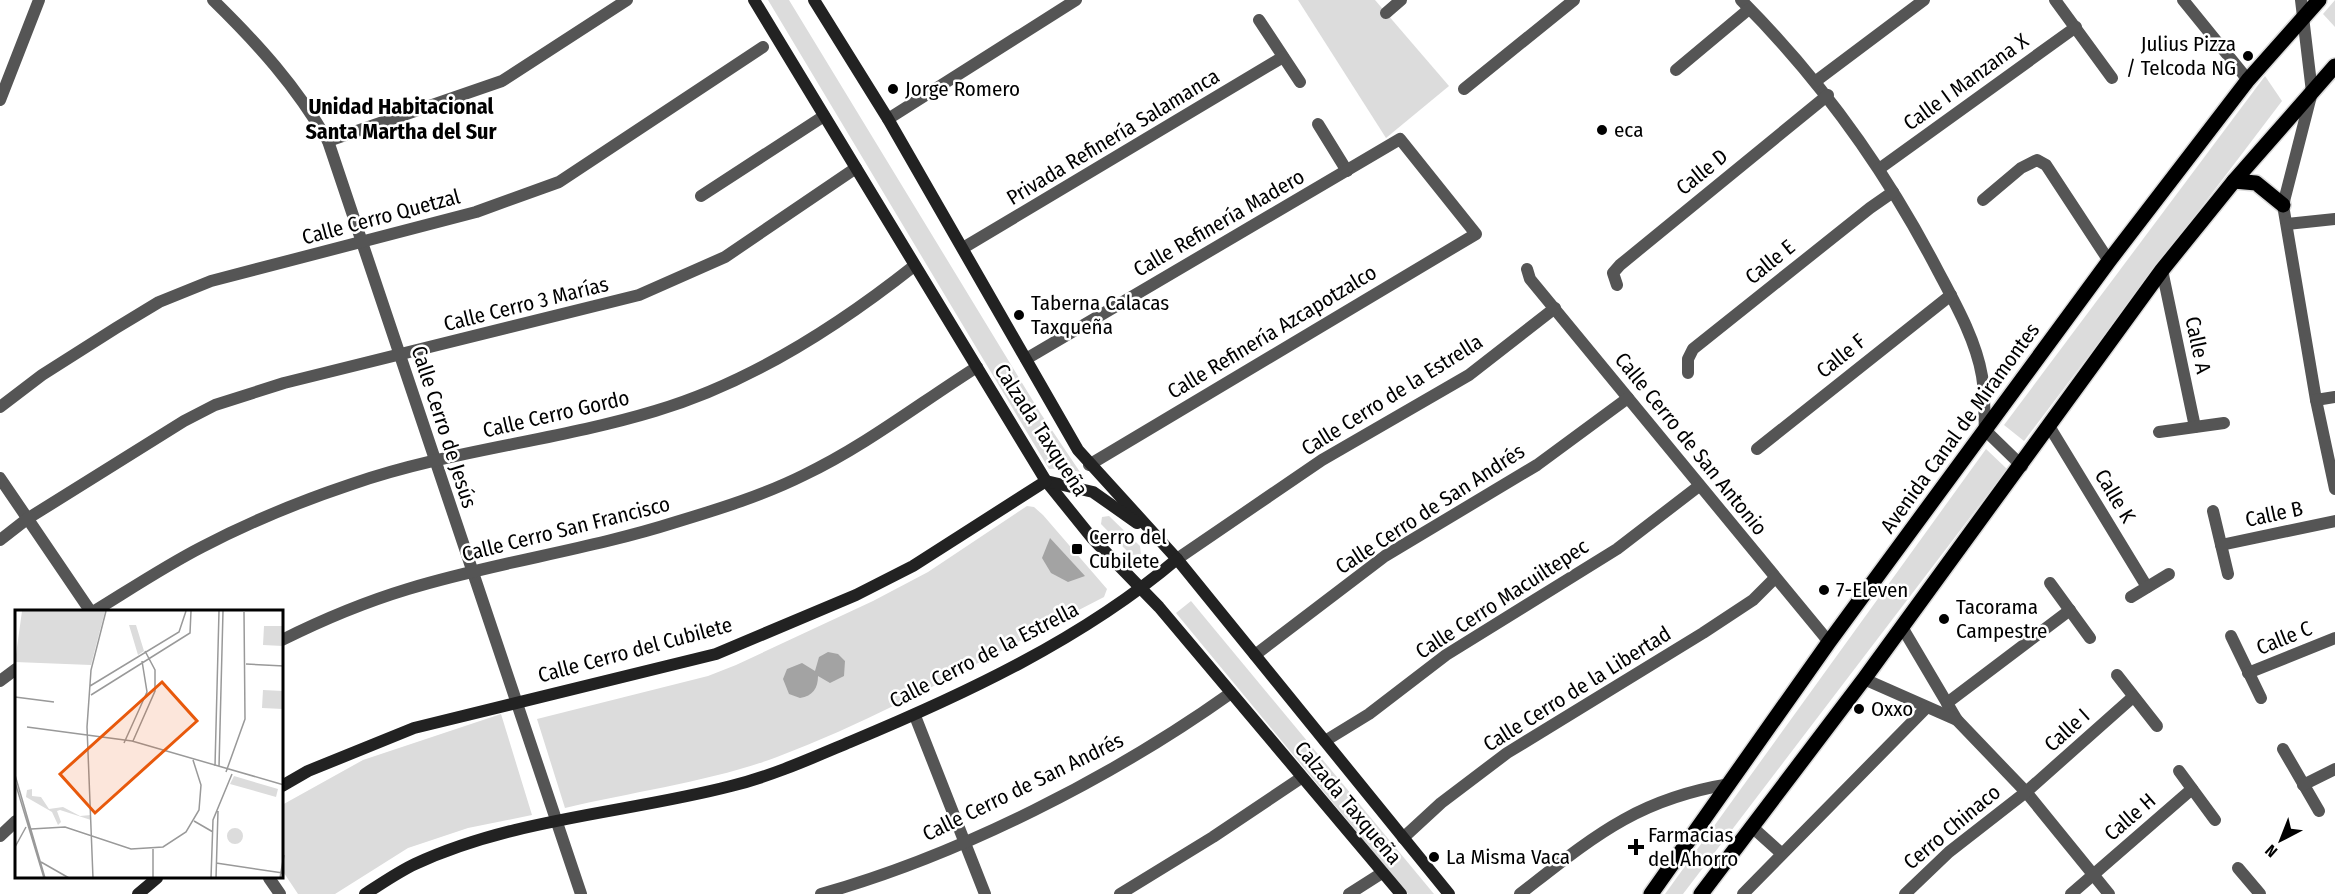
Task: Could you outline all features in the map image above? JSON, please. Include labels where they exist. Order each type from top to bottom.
[{"type":"main road","name":"Calzada Taxqueña","points":[[754,0],[1046,481],[1092,538],[1142,589],[1401,894]]},
{"type":"main road","name":"Calzada Taxqueña","points":[[814,0],[888,119],[1089,465],[1177,559],[1449,894]]},
{"type":"main road","name":"Avenida Canal de Miramontes","points":[[1651,894],[1829,642],[2109,261],[2248,80],[2319,0]]},
{"type":"main road","points":[[1701,894],[2022,466],[2162,270],[2234,181],[2335,66]]},
{"type":"main road","points":[[2234,181],[2256,183],[2283,205]]},
{"type":"main road","points":[[1046,481],[1093,492],[1160,540]]},
{"type":"main road","name":"Calle Cerro del Cubilete","points":[[284,785],[308,771],[414,728],[514,701],[716,654],[788,624],[913,566],[1046,481]]},
{"type":"main road","name":"Calle Cerro de la Estrella","points":[[364,894],[415,864],[483,839],[733,786],[915,716],[995,676],[1142,589],[1177,559]]},
{"type":"main road","points":[[138,894],[156,879]]},
{"type":"street","points":[[1,94],[39,0]]},
{"type":"street","points":[[328,141],[502,81],[627,0]]},
{"type":"street","points":[[888,119],[1076,0]]},
{"type":"street","points":[[1386,13],[1401,0]]},
{"type":"street","points":[[1464,89],[1574,0]]},
{"type":"street","points":[[1816,81],[1924,0]]},
{"type":"street","points":[[2055,0],[2112,78]]},
{"type":"street","points":[[2182,0],[2248,80]]},
{"type":"street","points":[[2301,0],[2312,92],[2283,205],[2316,400],[2335,489]]},
{"type":"street","name":"Calle Cerro de Jesús","points":[[212,1],[275,62],[307,104],[328,141],[514,701],[581,894]]},
{"type":"street","points":[[1676,70],[1743,2],[1816,81],[1879,169],[1951,295],[1982,375],[1985,430],[2022,466]]},
{"type":"street","points":[[1259,20],[1300,82]]},
{"type":"street","name":"Calle I Manzana X","points":[[1879,169],[2076,27]]},
{"type":"street","name":"Calle Cerro Quetzal","points":[[0,407],[42,375],[159,302],[211,281],[476,212],[559,182],[764,47]]},
{"type":"street","name":"Privada Refinería Salamanca","points":[[963,249],[1283,57]]},
{"type":"street","name":"Calle D","points":[[1617,285],[1613,273],[1620,264],[1828,95]]},
{"type":"street","points":[[701,196],[824,116]]},
{"type":"street","points":[[1318,124],[1347,171]]},
{"type":"street","name":"Calle Refinería Madero","points":[[1026,359],[1400,139],[1476,234]]},
{"type":"street","points":[[1983,200],[2021,168],[2037,160],[2046,165],[2109,261]]},
{"type":"street","name":"Calle Cerro 3 Marías","points":[[0,540],[27,519],[184,421],[215,405],[284,383],[524,326],[639,295],[725,257],[856,168]]},
{"type":"street","name":"Calle E","points":[[1688,373],[1688,358],[1693,349],[1893,192]]},
{"type":"street","points":[[2287,224],[2335,219]]},
{"type":"street","name":"Calle Refinería Azcapotzalco","points":[[1089,465],[1476,234]]},
{"type":"street","name":"Calle Cerro Gordo","points":[[95,610],[201,547],[282,510],[353,483],[434,460],[550,438],[657,411],[736,381],[838,322],[914,266]]},
{"type":"street","name":"Calle Cerro de San Antonio","points":[[1527,269],[1530,279],[1829,642]]},
{"type":"street","name":"Calle A","points":[[2162,270],[2195,427]]},
{"type":"street","name":"Calle F","points":[[1757,449],[1951,295]]},
{"type":"street","name":"Calle Cerro de la Estrella","points":[[1177,559],[1322,460],[1469,375],[1555,308]]},
{"type":"street","name":"Calle Cerro San Francisco","points":[[284,639],[313,625],[407,589],[471,572],[619,540],[678,522],[804,475],[896,421],[977,367]]},
{"type":"street","points":[[2316,400],[2335,397]]},
{"type":"street","name":"Calle Cerro de San Andrés","points":[[1255,654],[1385,556],[1537,465],[1628,398]]},
{"type":"street","points":[[2159,432],[2224,423]]},
{"type":"street","name":"Calle K","points":[[2049,426],[2147,587]]},
{"type":"street","points":[[0,478],[91,610]]},
{"type":"street","name":"Calle Cerro Macuiltepec","points":[[1325,741],[1369,714],[1446,655],[1617,549],[1699,486]]},
{"type":"street","name":"Calle B","points":[[2213,511],[2228,573]]},
{"type":"street","name":"Calle B","points":[[2221,545],[2335,521]]},
{"type":"street","points":[[2131,597],[2169,574]]},
{"type":"street","name":"Calle Cerro de la Libertad","points":[[1403,837],[1441,803],[1507,753],[1753,600],[1775,578]]},
{"type":"street","points":[[2050,584],[2090,638]]},
{"type":"street","points":[[1947,704],[2070,610]]},
{"type":"street","points":[[1902,627],[1957,720],[2026,792],[2109,894]]},
{"type":"street","name":"Calle C","points":[[2231,636],[2261,698]]},
{"type":"street","name":"Calle C","points":[[2248,673],[2335,638]]},
{"type":"street","points":[[0,681],[15,670]]},
{"type":"street","points":[[2117,675],[2157,726]]},
{"type":"street","points":[[1864,679],[1957,720]]},
{"type":"street","name":"Calle Cerro de San Andrés","points":[[821,894],[891,871],[964,842],[1080,784],[1213,706],[1231,693]]},
{"type":"street","name":"Calle I","points":[[2026,792],[2133,697]]},
{"type":"street","points":[[1743,894],[1926,708]]},
{"type":"street","points":[[915,716],[985,894]]},
{"type":"street","points":[[2283,749],[2319,811]]},
{"type":"street","points":[[2303,785],[2335,769]]},
{"type":"street","points":[[2179,771],[2216,820]]},
{"type":"street","points":[[1120,894],[1213,837],[1301,778]]},
{"type":"street","points":[[1520,894],[1609,826],[1628,815],[1688,792],[1730,784]]},
{"type":"street","name":"Calle H","points":[[2071,894],[2192,789]]},
{"type":"street","name":"Cerro Chinaco","points":[[1905,894],[1949,852],[2026,792]]},
{"type":"street","points":[[0,836],[15,822]]},
{"type":"street","points":[[1751,826],[1781,853]]},
{"type":"street","points":[[2238,868],[2255,893]]},
{"type":"street","points":[[1349,894],[1382,873]]},
{"type":"street","points":[[270,879],[280,894]]},
{"type":"shaded area","points":[[768,0],[789,0],[1041,414],[1080,472],[1064,468],[1049,469]]},
{"type":"shaded area","points":[[1298,0],[1375,0],[1449,86],[1386,138]]},
{"type":"shaded area","points":[[2335,0],[2335,27],[2323,14]]},
{"type":"shaded area","points":[[2265,76],[2282,101],[2024,441],[2004,425]]},
{"type":"shaded area","points":[[1986,449],[2007,469],[1683,894],[1665,894]]},
{"type":"shaded area","points":[[1027,506],[1034,507],[1043,515],[1107,589],[1104,597],[902,702],[777,757],[726,773],[565,808],[537,719],[708,676],[736,665],[873,601],[928,572]]},
{"type":"shaded area","points":[[1109,516],[1140,546],[1141,554],[1131,555],[1101,524],[1102,517]]},
{"type":"shaded area","points":[[1050,538],[1085,576],[1068,582],[1051,573],[1042,558]]},
{"type":"shaded area","points":[[1191,601],[1434,894],[1408,894],[1176,613]]},
{"type":"shaded area","points":[[828,652],[838,654],[845,661],[844,676],[830,683],[818,676],[816,688],[808,695],[800,698],[789,694],[783,679],[787,669],[802,663],[815,671],[819,657]]},
{"type":"shaded area","points":[[501,714],[532,815],[468,828],[408,848],[335,894],[298,894],[284,873],[284,804],[363,760]]},
{"type":"place","name":"Julius Pizza / Telcoda NG","points":[[2248,56]]},
{"type":"place","name":"Jorge Romero","points":[[893,89]]},
{"type":"place","name":"eca","points":[[1602,130]]},
{"type":"place","name":"Taberna Calacas Taxqueña","points":[[1019,315]]},
{"type":"place","name":"Cerro del Cubilete","points":[[1077,549]]},
{"type":"place","name":"7-Eleven","points":[[1824,590]]},
{"type":"place","name":"Tacorama Campestre","points":[[1944,619]]},
{"type":"place","name":"Oxxo","points":[[1859,709]]},
{"type":"place","name":"Farmacias del Ahorro","points":[[1636,847]]},
{"type":"place","name":"La Misma Vaca","points":[[1434,857]]},
{"type":"district","name":"Unidad Habitacional Santa Martha del Sur","points":[[401,118]]}]
